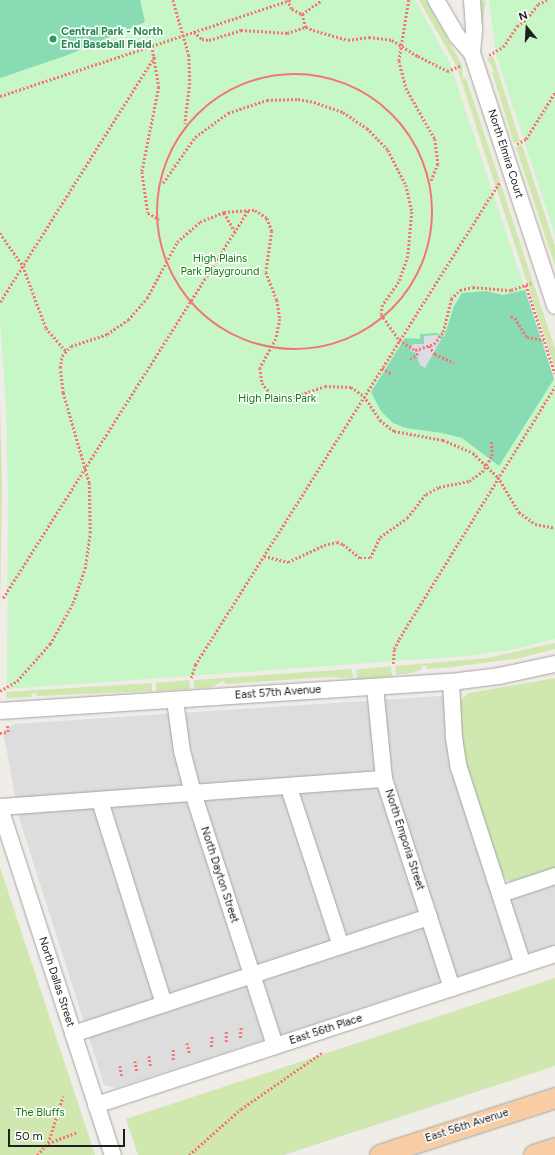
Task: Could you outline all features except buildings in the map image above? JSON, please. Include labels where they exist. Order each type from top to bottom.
[{"type":"main road","name":"East 56th Avenue","points":[[380,1155],[555,1098]]},
{"type":"main road","points":[[534,1155],[555,1148]]},
{"type":"street","points":[[436,0],[457,36],[479,54]]},
{"type":"street","name":"North Elmira Court","points":[[472,0],[474,30],[479,54],[555,306]]},
{"type":"street","name":"East 57th Avenue","points":[[4,718],[176,700],[451,682],[505,675],[555,664]]},
{"type":"street","points":[[451,682],[456,755],[523,965]]},
{"type":"street","name":"North Emporia Street","points":[[375,687],[384,779],[452,988]]},
{"type":"street","name":"North Dayton Street","points":[[176,700],[182,751],[193,793],[275,1046]]},
{"type":"street","points":[[0,807],[100,801],[193,793],[289,788],[384,779]]},
{"type":"street","points":[[289,788],[341,946]]},
{"type":"street","points":[[100,801],[164,1004]]},
{"type":"street","name":"North Dallas Street","points":[[0,807],[113,1155]]},
{"type":"street","points":[[501,894],[555,876]]},
{"type":"street","points":[[73,1034],[429,917]]},
{"type":"street","name":"East 56th Place","points":[[96,1105],[555,954]]},
{"type":"path","points":[[172,0],[185,35],[190,70],[185,124],[163,167],[163,183],[159,220],[166,261],[177,288],[201,318],[222,333],[249,345],[292,351],[316,347],[345,336]]},
{"type":"path","points":[[0,96],[291,0]]},
{"type":"path","points":[[302,14],[322,0]]},
{"type":"path","points":[[409,0],[400,43],[399,61],[406,88],[435,140],[438,164],[431,182]]},
{"type":"path","points":[[479,54],[503,47],[517,26],[527,19],[538,4],[547,0]]},
{"type":"path","points":[[287,1],[292,9],[302,14],[306,27]]},
{"type":"path","points":[[194,32],[202,39],[209,40],[241,30],[287,33],[306,27],[348,40],[377,37],[400,43],[418,56],[447,71],[462,65]]},
{"type":"path","points":[[152,46],[158,75],[158,97],[142,172],[148,213],[159,220]]},
{"type":"path","points":[[0,302],[155,56]]},
{"type":"path","points":[[185,124],[217,97],[258,78],[287,73],[326,77],[362,90],[386,106],[413,139],[431,182],[434,219],[425,261],[404,298],[391,311],[377,317]]},
{"type":"path","points":[[515,145],[526,139],[555,92]]},
{"type":"path","points":[[163,183],[195,137],[219,118],[240,108],[267,100],[298,99],[328,106],[356,120],[378,139],[395,162],[406,185],[412,212],[408,256],[399,282],[383,305],[381,314],[400,340],[411,349],[418,350],[429,346],[440,337],[448,306],[455,293],[473,287],[503,290],[526,285],[555,373]]},
{"type":"path","points":[[191,678],[195,665],[495,189]]},
{"type":"path","points":[[3,598],[248,210]]},
{"type":"path","points":[[0,691],[17,681],[50,644],[66,617],[80,587],[90,533],[91,501],[86,467],[66,407],[61,379],[60,361],[66,351],[78,343],[107,334],[128,320],[148,298],[166,261],[185,234],[200,222],[224,212],[248,210],[262,213],[272,231],[266,272],[277,300],[280,319],[276,339],[262,361],[260,374],[267,390],[279,399],[296,397],[334,385],[351,387],[364,396],[380,420],[394,431],[454,443],[473,453],[488,465],[498,477],[519,512],[535,524],[555,528]]},
{"type":"path","points":[[224,212],[235,232]]},
{"type":"path","points":[[0,233],[23,266],[46,328],[66,351]]},
{"type":"path","points":[[510,316],[515,318],[527,337],[544,340]]},
{"type":"path","points":[[429,346],[435,354],[454,363]]},
{"type":"path","points":[[410,359],[417,355],[418,350]]},
{"type":"path","points":[[382,368],[392,374]]},
{"type":"path","points":[[393,664],[394,649],[399,639],[555,386]]},
{"type":"path","points":[[264,556],[288,562],[324,545],[337,542],[366,560],[373,553],[380,537],[407,518],[426,494],[439,487],[469,481],[488,465],[494,449],[491,441]]},
{"type":"path","points":[[0,733],[8,732],[4,718]]},
{"type":"path","points":[[240,1038],[241,1026]]},
{"type":"path","points":[[226,1031],[226,1042]]},
{"type":"path","points":[[211,1047],[212,1035]]},
{"type":"path","points":[[187,1043],[190,1054]]},
{"type":"path","points":[[173,1048],[173,1060]]},
{"type":"path","points":[[189,1155],[241,1109],[323,1052]]},
{"type":"path","points":[[149,1056],[151,1067]]},
{"type":"path","points":[[135,1061],[137,1071]]},
{"type":"path","points":[[120,1066],[122,1076]]},
{"type":"path","points":[[37,1155],[48,1143],[63,1096]]},
{"type":"path","points":[[48,1143],[76,1132]]},
{"type":"shaded area","points":[[438,335],[442,338],[425,368],[420,365],[416,353],[410,351],[413,344],[424,344],[424,336]]},
{"type":"shaded area","points":[[456,695],[501,881],[512,887],[555,873],[555,945],[116,1088],[104,1085],[20,821],[3,731],[14,724]]},
{"type":"green space","name":"High Plains Park","points":[[0,0],[415,0],[450,63],[555,380],[555,639],[510,650],[467,656],[7,689],[8,497],[6,407],[0,319]]},
{"type":"green space","name":"Central Park - North End Baseball Field","points":[[0,0],[140,0],[145,22],[68,55],[0,78]]},
{"type":"green space","points":[[419,0],[426,0],[462,65],[463,79],[466,78],[555,349],[555,368],[456,65]]},
{"type":"green space","points":[[480,0],[486,1],[477,54],[472,53]]},
{"type":"green space","points":[[489,0],[555,0],[555,235],[496,55]]},
{"type":"green space","points":[[493,56],[520,141],[514,143],[492,72],[494,71],[487,58]]},
{"type":"green space","points":[[522,145],[555,246],[555,266],[516,147]]},
{"type":"green space","points":[[525,290],[554,379],[499,466],[462,438],[442,433],[406,428],[393,423],[381,411],[371,392],[405,338],[420,339],[420,334],[437,333],[444,337],[454,306],[462,293],[486,291],[503,295]]},
{"type":"green space","points":[[0,400],[2,487],[0,612]]},
{"type":"green space","points":[[555,643],[555,649],[520,658],[453,667],[427,669],[426,666],[422,666],[422,669],[412,673],[396,675],[395,666],[488,658]]},
{"type":"green space","points":[[391,666],[392,676],[357,680],[356,670]]},
{"type":"green space","points":[[352,669],[353,678],[329,677],[225,684],[224,680],[212,687],[194,689],[194,680]]},
{"type":"green space","points":[[555,678],[555,871],[518,882],[509,881],[503,877],[499,868],[464,767],[458,703],[469,693]]},
{"type":"green space","points":[[189,680],[190,689],[156,691],[156,683]]},
{"type":"green space","points":[[152,683],[152,691],[37,696],[36,693],[31,694],[32,697],[7,698],[6,692]]},
{"type":"green space","name":"The Bluffs","points":[[0,867],[95,1155],[0,1155]]},
{"type":"green space","points":[[555,978],[555,1066],[284,1155],[138,1155],[126,1119]]},
{"type":"place","name":"Central Park - North End Baseball Field","points":[[53,39]]},
{"type":"park label","name":"High Plains Park Playground","points":[[220,266]]}]
